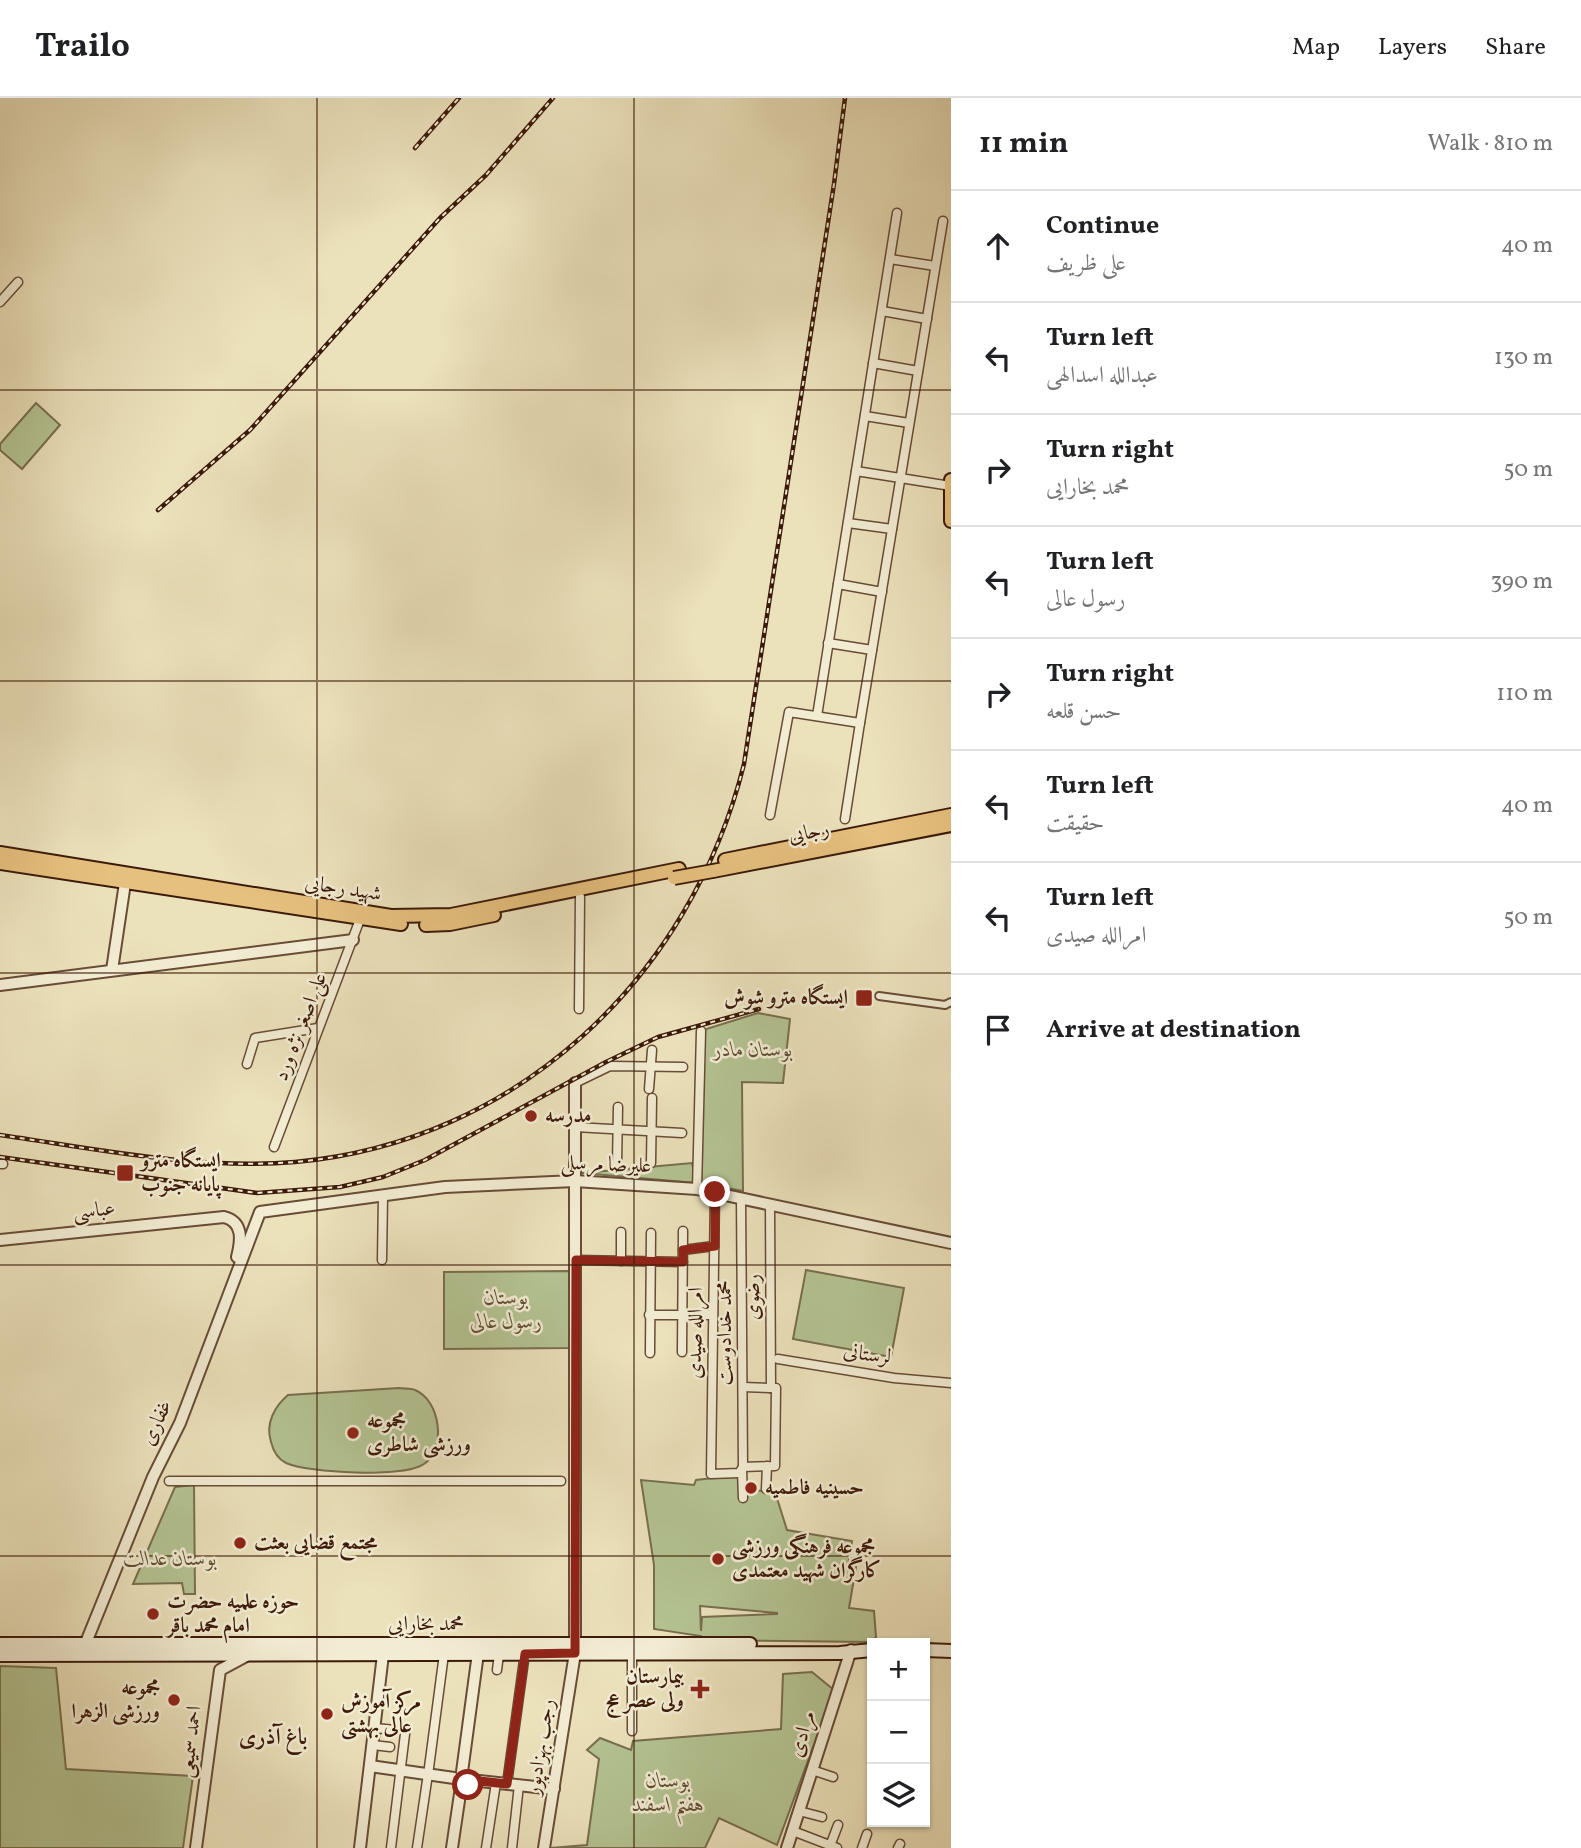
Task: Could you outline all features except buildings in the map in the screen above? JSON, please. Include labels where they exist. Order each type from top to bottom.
[{"type":"main road","points":[[951,480],[951,521]]},
{"type":"main road","name":"رجایی","points":[[677,874],[951,815]]},
{"type":"main road","name":"رجایی","points":[[715,866],[951,825]]},
{"type":"main road","name":"شهید رجایی","points":[[0,853],[361,916],[451,915],[677,874]]},
{"type":"main road","name":"شهید رجایی","points":[[0,863],[361,916],[450,924],[677,874]]},
{"type":"main road","name":"محمد بخارایی","points":[[0,1644],[384,1649],[656,1648],[839,1653],[867,1650]]},
{"type":"main road","points":[[85,1645],[96,1656]]},
{"type":"main road","name":"محمد بخارایی","points":[[0,1655],[246,1656],[384,1649],[444,1654],[525,1654],[575,1648],[632,1652],[656,1648]]},
{"type":"main road","points":[[930,1650],[951,1651]]},
{"type":"street","points":[[817,716],[897,213]]},
{"type":"street","points":[[845,818],[943,221]]},
{"type":"street","points":[[890,259],[935,266]]},
{"type":"street","points":[[0,302],[18,282]]},
{"type":"street","points":[[881,311],[926,319]]},
{"type":"street","points":[[873,363],[918,371]]},
{"type":"street","points":[[865,416],[909,423]]},
{"type":"street","points":[[856,471],[951,486]]},
{"type":"street","points":[[848,523],[892,529]]},
{"type":"street","points":[[838,584],[882,592]]},
{"type":"street","points":[[828,643],[872,650]]},
{"type":"street","points":[[771,815],[789,712],[860,723]]},
{"type":"street","points":[[112,970],[125,883]]},
{"type":"street","points":[[579,1009],[580,897]]},
{"type":"street","name":"علی اصغر نژه ورد","points":[[274,1147],[361,916]]},
{"type":"street","points":[[0,985],[353,940]]},
{"type":"street","points":[[879,996],[945,1005],[951,1002]]},
{"type":"street","points":[[247,1064],[255,1038],[318,1028]]},
{"type":"street","points":[[697,1189],[701,1031]]},
{"type":"street","points":[[651,1163],[652,1050]]},
{"type":"street","points":[[575,1083],[611,1066],[683,1067]]},
{"type":"street","name":"رجب بهزادپور","points":[[544,1848],[575,1648],[575,1083]]},
{"type":"street","points":[[617,1165],[618,1107]]},
{"type":"street","points":[[575,1127],[682,1133]]},
{"type":"street","name":"علیرضا مرسلی","points":[[258,1215],[291,1206],[445,1187],[575,1181],[697,1189],[951,1243]]},
{"type":"street","name":"امرالله صیدی","points":[[715,1192],[711,1474],[742,1469]]},
{"type":"street","points":[[382,1260],[383,1196]]},
{"type":"street","name":"محمد خدادوست","points":[[741,1198],[743,1498]]},
{"type":"street","name":"رضوی","points":[[770,1205],[771,1388],[776,1388],[771,1466]]},
{"type":"street","name":"غفاری","points":[[85,1645],[153,1477],[180,1423],[258,1215]]},
{"type":"street","name":"عباسی","points":[[0,1240],[229,1218],[237,1226],[241,1241],[227,1301]]},
{"type":"street","points":[[682,1352],[683,1231]]},
{"type":"street","points":[[621,1232],[621,1261]]},
{"type":"street","points":[[650,1353],[651,1233]]},
{"type":"street","points":[[683,1250],[715,1246]]},
{"type":"street","points":[[576,1260],[683,1262]]},
{"type":"street","points":[[649,1315],[713,1315]]},
{"type":"street","name":"لرستانی","points":[[778,1359],[894,1378],[951,1383]]},
{"type":"street","points":[[743,1387],[771,1388]]},
{"type":"street","points":[[742,1469],[771,1466],[766,1489]]},
{"type":"street","points":[[169,1481],[561,1482]]},
{"type":"street","points":[[360,1848],[384,1649]]},
{"type":"street","name":"مرادی","points":[[787,1848],[796,1832],[799,1811],[851,1650]]},
{"type":"street","points":[[632,1652],[632,1731]]},
{"type":"street","points":[[452,1848],[478,1653]]},
{"type":"street","points":[[417,1848],[444,1654]]},
{"type":"street","points":[[497,1670],[499,1654]]},
{"type":"street","points":[[486,1848],[507,1784],[525,1654]]},
{"type":"street","name":"احمد سمیعی","points":[[196,1848],[220,1670],[246,1656]]},
{"type":"street","points":[[375,1728],[395,1730]]},
{"type":"street","points":[[391,1848],[405,1734]]},
{"type":"street","points":[[373,1745],[390,1747]]},
{"type":"street","points":[[370,1766],[554,1789]]},
{"type":"street","points":[[812,1770],[833,1777]]},
{"type":"street","points":[[507,1784],[512,1848]]},
{"type":"street","points":[[799,1811],[822,1817]]},
{"type":"street","points":[[796,1832],[833,1847],[838,1825]]},
{"type":"street","points":[[862,1848],[867,1834]]},
{"type":"green space","points":[[36,403],[60,425],[22,469],[0,450],[0,444]]},
{"type":"green space","name":"بوستان مادر","points":[[758,1013],[790,1019],[783,1083],[742,1082],[743,1191],[699,1183],[703,1030]]},
{"type":"green space","points":[[692,1163],[696,1183],[582,1173]]},
{"type":"green space","points":[[806,1270],[904,1288],[891,1357],[793,1339]]},
{"type":"green space","name":"بوستان رسول عالی","points":[[569,1271],[569,1348],[444,1349],[444,1272]]},
{"type":"green space","name":"مجموعه ورزشی شاطری","points":[[413,1389],[424,1395],[435,1414],[438,1436],[436,1447],[424,1464],[397,1471],[377,1472],[314,1469],[286,1463],[272,1445],[269,1435],[270,1422],[279,1404],[288,1395]]},
{"type":"green space","name":"مجموعه فرهنگی ورزشی کارگران شهید معتمدی","points":[[740,1475],[739,1489],[775,1492],[787,1530],[852,1541],[848,1566],[856,1567],[849,1608],[874,1611],[876,1637],[867,1638],[867,1642],[701,1640],[701,1636],[654,1629],[654,1565],[641,1480],[694,1485],[696,1480]],"holes":[[[700,1606],[777,1614],[702,1617],[701,1631]]]},
{"type":"green space","name":"بوستان عدالت","points":[[194,1485],[195,1594],[184,1594],[182,1583],[133,1584],[175,1487]]},
{"type":"green space","points":[[0,1666],[56,1668],[66,1769],[193,1776],[183,1848],[0,1848]]},
{"type":"green space","name":"بوستان هفتم اسفند","points":[[812,1672],[834,1690],[777,1845],[719,1818],[705,1848],[550,1848],[587,1845],[599,1759],[587,1750],[600,1738],[631,1750],[633,1741],[781,1729],[783,1674]]},
{"type":"railway","points":[[415,148],[459,98]]},
{"type":"railway","points":[[158,510],[250,430],[440,218],[486,175],[553,98]]},
{"type":"railway","points":[[0,1135],[147,1157],[221,1163],[295,1162],[376,1148],[452,1121],[521,1083],[583,1035],[637,978],[683,913],[719,841],[744,764],[845,98]]},
{"type":"railway","points":[[0,1157],[257,1193],[340,1187],[383,1177],[425,1160],[606,1062],[658,1037],[759,1009]]},
{"type":"place","name":"ایستگاه مترو شوش","points":[[864,998]]},
{"type":"place","name":"مدرسه","points":[[531,1116]]},
{"type":"place","name":"ایستگاه مترو پایانه جنوب","points":[[125,1173]]},
{"type":"place","name":"مجموعه ورزشی شاطری","points":[[353,1433]]},
{"type":"place","name":"حسینیه فاطمیه","points":[[751,1488]]},
{"type":"place","name":"مجتمع قضایی بعثت","points":[[240,1543]]},
{"type":"place","name":"مجموعه فرهنگی ورزشی کارگران شهید معتمدی","points":[[718,1559]]},
{"type":"place","name":"حوزه علمیه حضرت امام محمد باقر","points":[[153,1614]]},
{"type":"place","name":"بیمارستان ولی عصر عج","points":[[700,1689]]},
{"type":"place","name":"مجموعه ورزشی الزهرا","points":[[174,1700]]},
{"type":"place","name":"مرکز آموزش عالی بهشتی","points":[[327,1714]]},
{"type":"district","name":"باغ آذری","points":[[273,1738]]},
{"type":"route","points":[[468,1785],[470,1780],[507,1784],[525,1654],[575,1653],[576,1260],[683,1262],[683,1250],[715,1246],[715,1192]]}]
